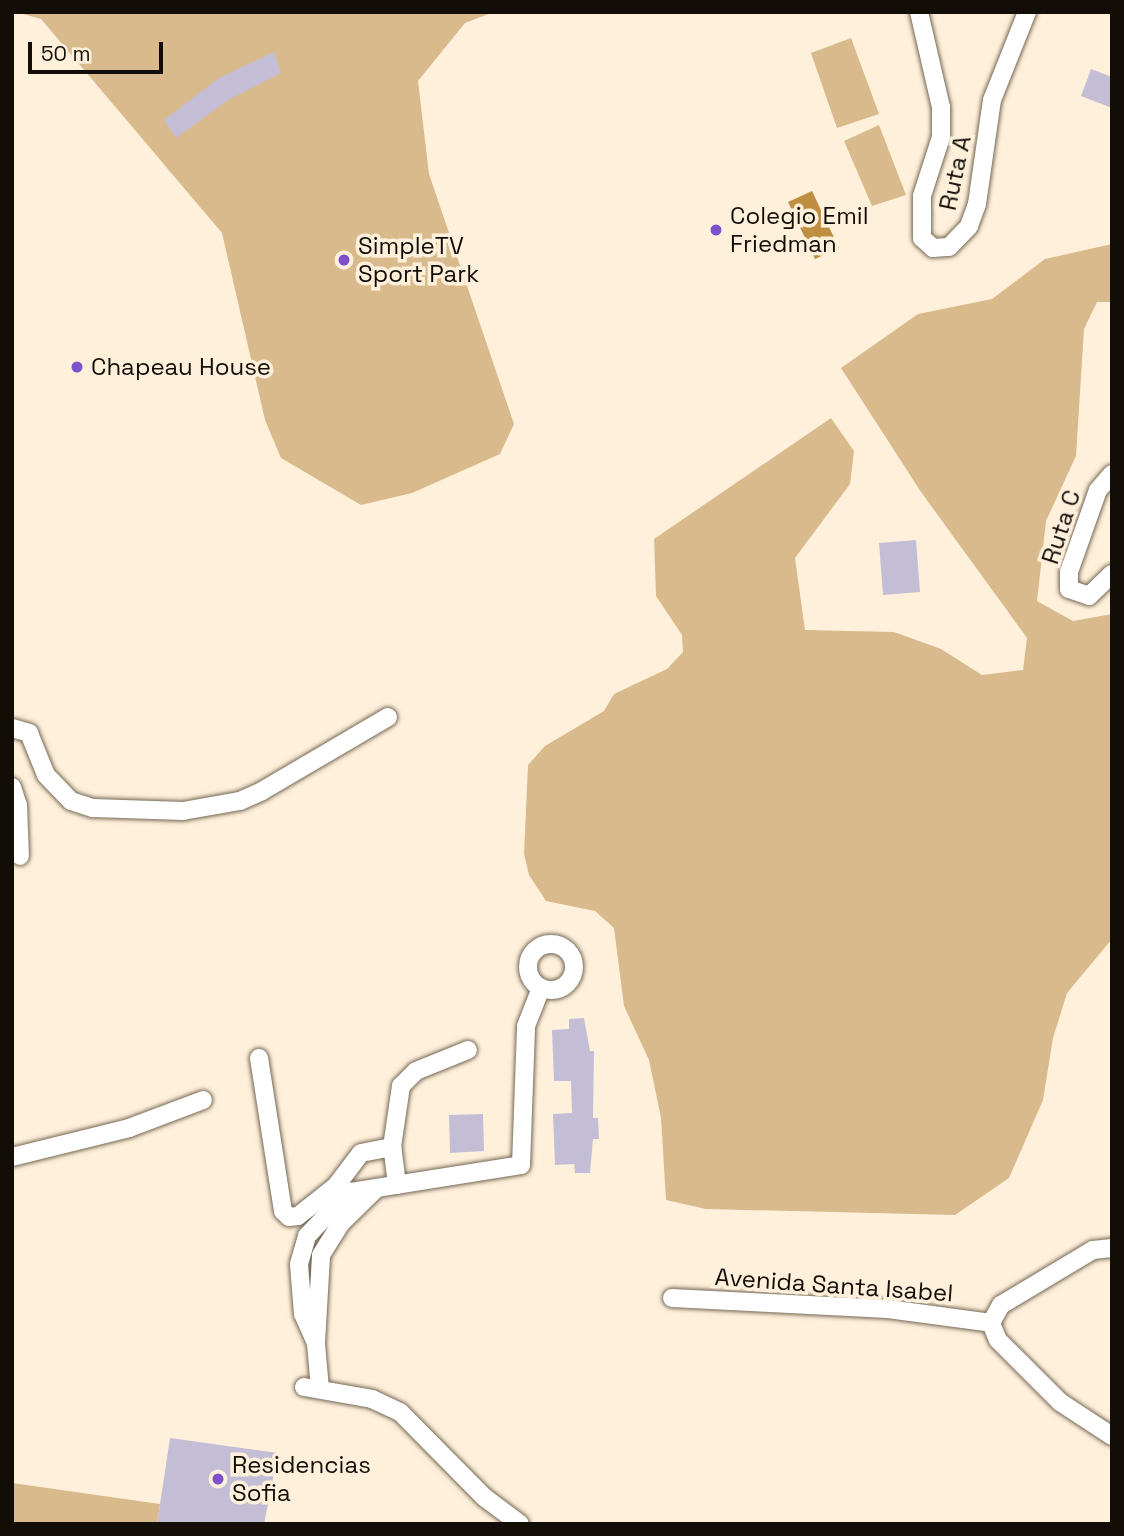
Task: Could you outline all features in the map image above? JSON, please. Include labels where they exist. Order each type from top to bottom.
[{"type":"street","name":"Ruta A","points":[[919,12],[941,107],[942,137],[922,196],[922,238],[933,248],[949,247],[969,226],[977,204],[992,100],[1027,12]]},
{"type":"street","name":"Ruta C","points":[[1112,474],[1098,490],[1069,572],[1069,589],[1089,596],[1112,574]]},
{"type":"street","points":[[12,728],[29,733],[46,775],[71,801],[93,807],[183,811],[240,801],[262,791],[388,717]]},
{"type":"street","points":[[12,787],[20,856]]},
{"type":"street","points":[[316,1343],[303,1314],[299,1278],[307,1236],[351,1192],[521,1166],[526,1027],[541,988]]},
{"type":"street","points":[[397,1185],[392,1147],[401,1086],[416,1071],[468,1050]]},
{"type":"street","points":[[259,1058],[283,1211],[289,1217],[298,1216],[336,1186],[361,1153],[392,1147]]},
{"type":"street","points":[[12,1157],[129,1128],[203,1100]]},
{"type":"street","points":[[377,1188],[324,1245],[317,1278],[321,1312],[312,1388],[400,1412],[484,1496],[520,1524]]},
{"type":"street","points":[[307,1236],[324,1245]]},
{"type":"street","points":[[1112,1248],[1093,1250],[1001,1305],[991,1323],[998,1340],[1060,1402],[1112,1436]]},
{"type":"street","name":"Avenida Santa Isabel","points":[[672,1298],[888,1309],[991,1323]]},
{"type":"shaded area","name":"SimpleTV Sport Park","points":[[16,12],[494,12],[465,23],[418,81],[429,174],[514,424],[500,454],[412,493],[361,505],[281,458],[265,420],[222,233],[41,19]]},
{"type":"shaded area","points":[[851,38],[879,114],[837,128],[811,53]]},
{"type":"shaded area","points":[[879,125],[906,195],[872,206],[844,141]]},
{"type":"shaded area","points":[[812,191],[839,248],[815,259],[788,202]]},
{"type":"shaded area","points":[[1112,244],[1112,302],[1097,302],[1084,329],[1076,456],[1046,521],[1037,601],[1073,621],[1112,614],[1112,939],[1067,993],[1053,1038],[1043,1100],[1009,1178],[955,1215],[706,1209],[666,1200],[661,1118],[649,1060],[624,1006],[614,928],[595,911],[546,901],[529,875],[524,854],[528,765],[545,746],[604,711],[614,694],[667,669],[683,652],[682,635],[656,596],[654,539],[831,418],[854,451],[850,484],[795,558],[805,630],[894,632],[941,649],[982,675],[1023,670],[1027,638],[921,492],[841,368],[918,314],[992,299],[1045,259]]},
{"type":"shaded area","points":[[12,1483],[160,1504],[157,1524],[12,1524]]},
{"type":"building","points":[[274,52],[281,73],[228,100],[176,138],[164,120],[219,78]]},
{"type":"building","points":[[1091,69],[1112,77],[1112,108],[1081,96]]},
{"type":"building","points":[[916,540],[920,592],[883,595],[879,543]]},
{"type":"building","points":[[584,1018],[590,1051],[594,1051],[593,1118],[598,1118],[599,1139],[593,1139],[590,1173],[575,1173],[574,1164],[555,1165],[553,1114],[572,1113],[571,1081],[554,1081],[552,1030],[569,1029],[569,1019]]},
{"type":"building","points":[[483,1114],[484,1151],[450,1153],[449,1115]]},
{"type":"building","name":"Residencias Sofia","points":[[170,1438],[278,1453],[264,1524],[157,1524]]},
{"type":"place","name":"Colegio Emil Friedman","points":[[716,230]]},
{"type":"place","name":"SimpleTV Sport Park","points":[[344,260]]},
{"type":"place","name":"Chapeau House","points":[[77,367]]},
{"type":"place","name":"Residencias Sofia","points":[[218,1479]]}]
